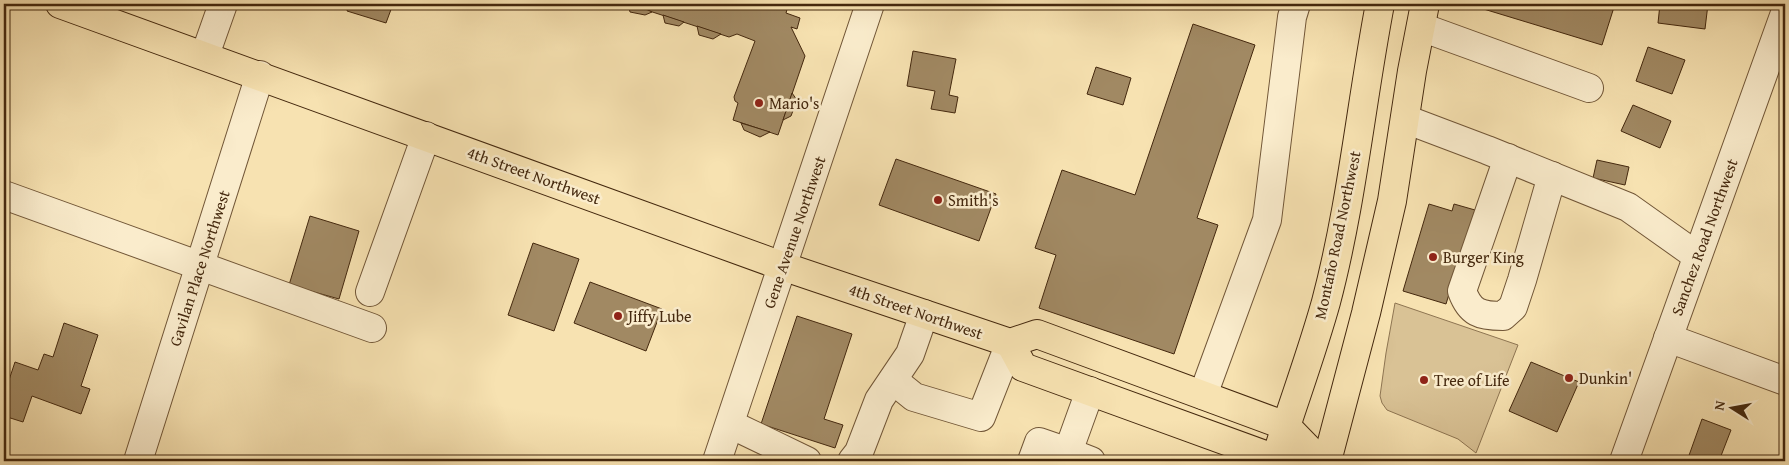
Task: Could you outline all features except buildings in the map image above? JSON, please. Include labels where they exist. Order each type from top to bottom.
[{"type":"main road","name":"4th Street Northwest","points":[[60,4],[782,266],[1010,343]]},
{"type":"main road","name":"Montaño Road Northwest","points":[[1281,460],[1286,426],[1326,302],[1350,192],[1369,62],[1380,4]]},
{"type":"main road","points":[[1327,461],[1366,313],[1392,202],[1404,120],[1423,16]]},
{"type":"main road","points":[[1281,460],[1023,368],[1010,343],[1037,334],[1286,426],[1320,461]]},
{"type":"street","points":[[205,56],[224,4]]},
{"type":"street","name":"Gene Avenue Northwest","points":[[717,461],[870,4]]},
{"type":"street","points":[[1203,395],[1267,220],[1292,17],[1296,4]]},
{"type":"street","name":"Sanchez Road Northwest","points":[[1624,461],[1785,13]]},
{"type":"street","points":[[1423,16],[1589,88]]},
{"type":"street","name":"Gavilan Place Northwest","points":[[138,461],[260,75]]},
{"type":"street","points":[[1404,120],[1508,158],[1628,207],[1697,256]]},
{"type":"street","points":[[370,292],[426,136]]},
{"type":"street","points":[[1508,158],[1462,291],[1467,305],[1487,316],[1503,316],[1512,307],[1522,280],[1552,176]]},
{"type":"street","points":[[4,195],[372,328]]},
{"type":"street","points":[[852,461],[859,452],[880,400],[910,354],[924,314]]},
{"type":"street","points":[[1668,338],[1785,381]]},
{"type":"street","points":[[893,380],[914,397],[982,417],[1010,343]]},
{"type":"street","points":[[1032,461],[1039,442],[1074,458],[1090,391]]},
{"type":"street","points":[[730,424],[807,461]]},
{"type":"shaded area","points":[[1395,303],[1518,345],[1476,453],[1458,439],[1387,410],[1382,403],[1380,396]]},
{"type":"place","name":"Mario's","points":[[759,103]]},
{"type":"place","name":"Smith's","points":[[938,200]]},
{"type":"place","name":"Burger King","points":[[1433,257]]},
{"type":"place","name":"Jiffy Lube","points":[[618,316]]},
{"type":"place","name":"Dunkin'","points":[[1569,378]]},
{"type":"place","name":"Tree of Life","points":[[1424,380]]}]
